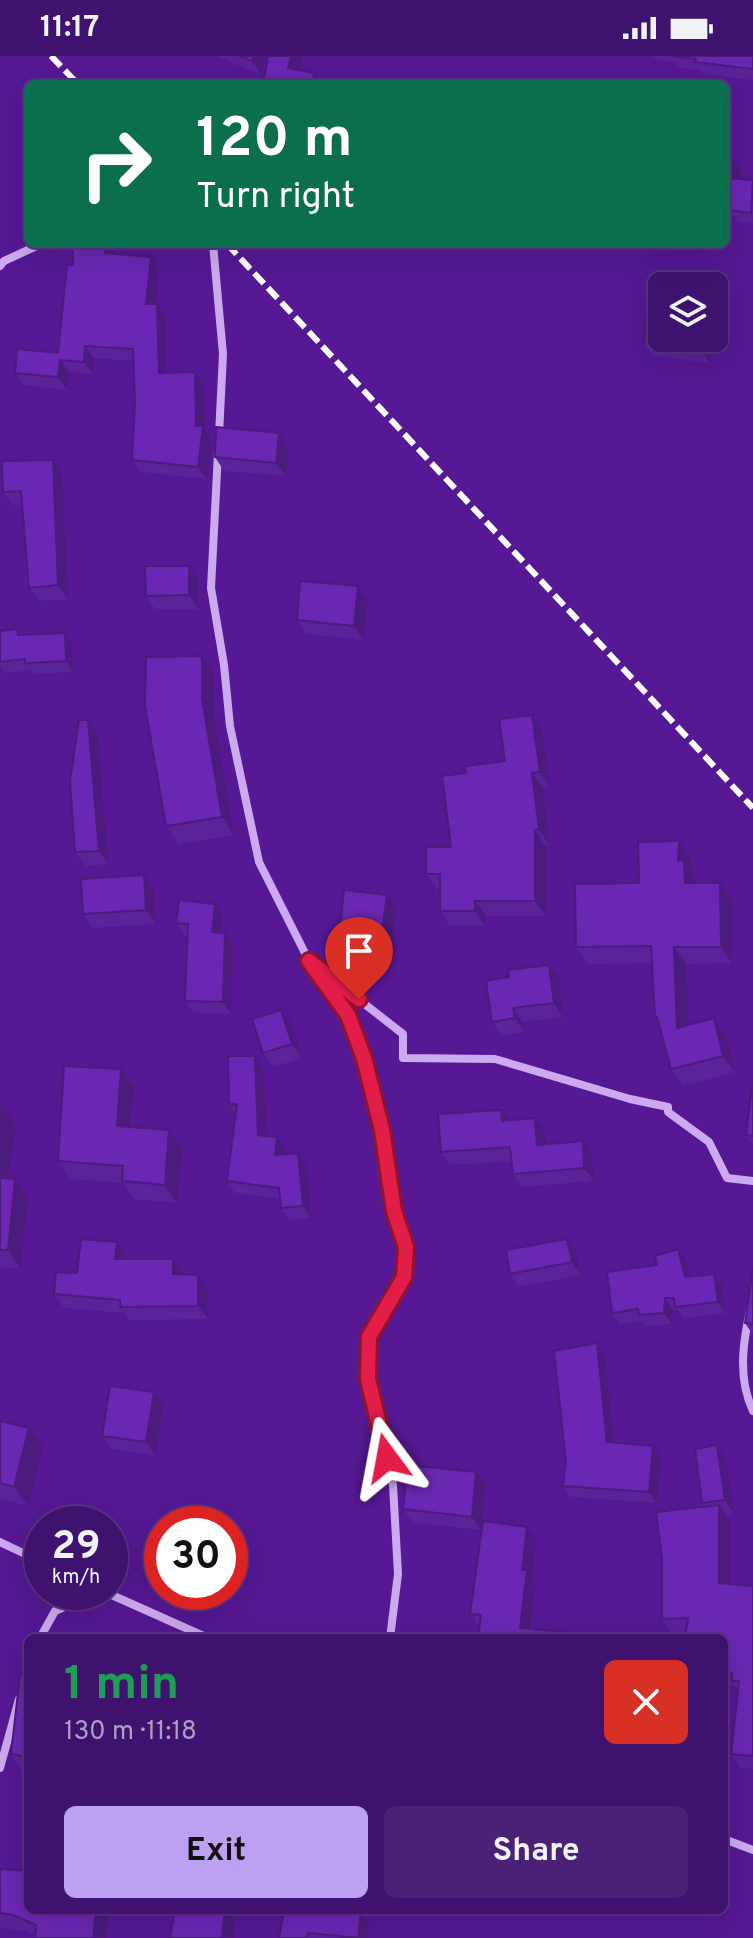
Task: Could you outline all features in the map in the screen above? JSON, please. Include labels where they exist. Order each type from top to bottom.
[{"type":"street","points":[[0,266],[4,261],[32,248]]},
{"type":"street","points":[[213,248],[223,354],[211,588],[230,726],[259,862],[309,961],[348,1015],[364,1058],[382,1130],[394,1211],[406,1247],[404,1277],[369,1337],[368,1379],[393,1485],[398,1574],[390,1634]]},
{"type":"street","points":[[309,961],[403,1034],[403,1058],[495,1059],[630,1099],[668,1107],[668,1112],[709,1142],[727,1178],[753,1181]]},
{"type":"street","points":[[753,1298],[742,1359],[748,1400],[753,1411]]},
{"type":"street","points":[[0,1542],[24,1553]]},
{"type":"street","points":[[128,1603],[199,1634]]},
{"type":"street","points":[[42,1634],[57,1610]]},
{"type":"street","points":[[0,1768],[24,1682]]},
{"type":"street","points":[[728,1841],[753,1850]]},
{"type":"building","points":[[268,56],[291,56],[288,68],[314,73],[313,80],[264,80]]},
{"type":"building","points":[[671,56],[753,56],[753,69],[695,62],[696,59]]},
{"type":"building","points":[[730,178],[753,180],[751,213],[730,210]]},
{"type":"building","points":[[73,248],[105,248],[105,253],[151,257],[146,304],[157,304],[159,373],[195,372],[196,426],[203,426],[198,467],[132,460],[135,403],[133,349],[85,346],[84,362],[60,360],[58,377],[15,373],[17,349],[58,353],[67,265],[73,265]]},
{"type":"building","points":[[648,302],[648,343],[644,343]]},
{"type":"building","points":[[216,427],[279,433],[276,463],[215,457]]},
{"type":"building","points":[[53,460],[58,585],[29,588],[21,491],[3,492],[2,461]]},
{"type":"building","points":[[145,566],[189,566],[189,595],[146,596]]},
{"type":"building","points":[[300,581],[358,586],[354,626],[297,620]]},
{"type":"building","points":[[17,629],[18,635],[65,633],[66,661],[25,663],[25,659],[0,662],[0,631]]},
{"type":"building","points":[[202,656],[202,699],[222,817],[166,826],[145,706],[146,657]]},
{"type":"building","points":[[532,715],[540,772],[532,773],[539,829],[535,830],[535,901],[475,901],[475,911],[440,911],[440,874],[426,874],[426,847],[451,847],[442,776],[466,773],[465,766],[505,761],[499,719]]},
{"type":"building","points":[[79,720],[88,720],[99,851],[75,852],[70,781]]},
{"type":"building","points":[[679,841],[678,861],[684,861],[685,883],[720,883],[721,947],[674,947],[677,1028],[714,1018],[723,1056],[671,1069],[655,1017],[651,946],[576,947],[575,884],[639,883],[638,842]]},
{"type":"building","points":[[144,875],[146,910],[83,914],[81,879]]},
{"type":"building","points":[[344,890],[387,895],[382,932],[340,926]]},
{"type":"building","points":[[179,900],[215,904],[212,932],[225,933],[223,1002],[185,1001],[188,924],[176,923]]},
{"type":"building","points":[[549,965],[554,1003],[513,1008],[515,1018],[492,1022],[486,981],[509,977],[508,970]]},
{"type":"building","points":[[281,1010],[292,1044],[263,1053],[252,1019]]},
{"type":"building","points":[[228,1056],[255,1056],[258,1135],[277,1137],[275,1155],[298,1153],[303,1206],[281,1208],[279,1188],[227,1181],[237,1104],[229,1104]]},
{"type":"building","points":[[64,1066],[121,1069],[117,1126],[169,1130],[165,1185],[122,1181],[123,1166],[58,1161]]},
{"type":"building","points":[[753,1080],[753,1136],[746,1135]]},
{"type":"building","points":[[501,1110],[502,1121],[535,1118],[537,1145],[583,1141],[584,1168],[513,1174],[510,1147],[441,1152],[438,1114]]},
{"type":"building","points":[[0,1178],[15,1179],[8,1250],[0,1250]]},
{"type":"building","points":[[81,1239],[117,1242],[115,1259],[173,1259],[173,1274],[198,1275],[198,1306],[120,1307],[120,1300],[54,1294],[56,1272],[77,1273]]},
{"type":"building","points":[[567,1239],[572,1262],[510,1274],[506,1250]]},
{"type":"building","points":[[678,1249],[685,1277],[714,1274],[718,1302],[675,1307],[674,1298],[665,1298],[664,1313],[639,1315],[638,1309],[612,1313],[607,1272],[657,1265],[655,1256]]},
{"type":"building","points":[[753,1268],[753,1324],[745,1323]]},
{"type":"building","points":[[597,1343],[607,1442],[653,1446],[649,1492],[563,1486],[566,1462],[554,1351]]},
{"type":"building","points":[[110,1386],[154,1392],[146,1442],[102,1436]]},
{"type":"building","points":[[0,1421],[29,1428],[14,1487],[0,1483]]},
{"type":"building","points":[[717,1445],[725,1500],[702,1503],[695,1449]]},
{"type":"building","points":[[408,1465],[476,1472],[472,1517],[403,1509]]},
{"type":"building","points":[[719,1505],[719,1583],[753,1586],[753,1756],[731,1754],[739,1681],[732,1681],[732,1673],[728,1672],[728,1634],[686,1634],[688,1618],[662,1619],[662,1559],[656,1512]]},
{"type":"building","points":[[483,1521],[527,1527],[522,1570],[527,1570],[520,1628],[589,1634],[479,1634],[481,1615],[470,1614]]},
{"type":"building","points":[[20,1675],[24,1676],[24,1756],[11,1754]]},
{"type":"building","points":[[0,1869],[24,1871],[24,1914],[96,1914],[93,1938],[35,1938],[36,1925],[0,1913]]},
{"type":"building","points":[[174,1914],[225,1914],[222,1938],[170,1938]]},
{"type":"building","points":[[283,1914],[361,1914],[358,1938],[308,1933],[307,1938],[279,1938]]},
{"type":"railway","points":[[51,56],[74,80]]},
{"type":"railway","points":[[231,248],[753,808]]},
{"type":"route","points":[[359,999],[309,961],[348,1015],[364,1058],[382,1130],[394,1211],[406,1247],[404,1277],[369,1337],[368,1379],[387,1458]]}]
